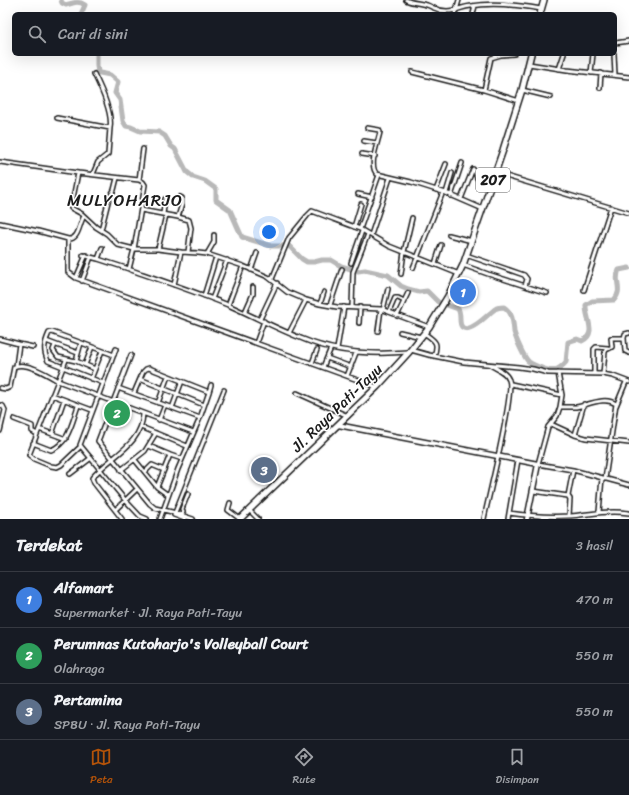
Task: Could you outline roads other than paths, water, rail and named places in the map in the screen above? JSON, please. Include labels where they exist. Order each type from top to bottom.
[{"type":"main road","points":[[541,12],[544,0]]},
{"type":"main road","name":"207","points":[[459,274],[496,173],[519,101],[530,56]]},
{"type":"main road","name":"Jl. Raya Pati-Tayu","points":[[240,519],[348,416],[410,351],[445,301],[459,274]]},
{"type":"street","points":[[406,0],[437,10],[456,12],[475,6],[510,5],[541,12]]},
{"type":"street","points":[[428,6],[429,0]]},
{"type":"street","points":[[456,12],[459,0]]},
{"type":"street","points":[[473,12],[475,6]]},
{"type":"street","points":[[617,43],[629,41]]},
{"type":"street","points":[[484,90],[491,58],[498,56]]},
{"type":"street","points":[[559,69],[563,56]]},
{"type":"street","points":[[591,73],[593,56]]},
{"type":"street","points":[[614,56],[614,74]]},
{"type":"street","points":[[529,64],[591,73],[629,76]]},
{"type":"street","points":[[412,72],[484,90],[519,101]]},
{"type":"street","points":[[600,88],[601,73]]},
{"type":"street","points":[[94,74],[110,114],[111,122],[108,154],[98,162],[94,174]]},
{"type":"street","points":[[522,90],[551,97]]},
{"type":"street","points":[[57,118],[110,128]]},
{"type":"street","points":[[367,128],[379,130],[380,134],[373,168],[379,175],[411,182],[436,190],[483,209]]},
{"type":"street","points":[[364,141],[377,143]]},
{"type":"street","points":[[139,180],[142,149]]},
{"type":"street","points":[[362,154],[375,156]]},
{"type":"street","points":[[0,162],[139,180],[143,182],[145,185],[141,210],[129,269]]},
{"type":"street","points":[[451,196],[462,163]]},
{"type":"street","points":[[436,190],[446,164]]},
{"type":"street","points":[[461,199],[472,169],[476,172],[477,178],[492,183]]},
{"type":"street","points":[[78,173],[70,207],[71,209],[84,216],[120,246],[134,249],[158,249],[207,254],[243,266],[272,279],[287,292],[306,300],[320,304],[382,310],[428,327]]},
{"type":"street","points":[[413,268],[452,173]]},
{"type":"street","points":[[496,173],[629,213]]},
{"type":"street","points":[[351,263],[379,175]]},
{"type":"street","points":[[101,230],[117,178]]},
{"type":"street","points":[[352,307],[354,270],[369,235],[390,178]]},
{"type":"street","points":[[358,194],[372,197]]},
{"type":"street","points":[[178,217],[182,202],[182,198],[180,197]]},
{"type":"street","points":[[158,249],[165,215],[165,199]]},
{"type":"street","points":[[354,227],[361,204]]},
{"type":"street","points":[[584,290],[611,207]]},
{"type":"street","points":[[141,210],[188,220],[191,225],[188,252]]},
{"type":"street","points":[[272,279],[283,249],[289,238],[312,211],[354,227],[389,246],[459,274]]},
{"type":"street","points":[[0,223],[73,239],[76,237],[84,216]]},
{"type":"street","points":[[402,274],[404,252],[412,218]]},
{"type":"street","points":[[207,254],[214,242],[214,235]]},
{"type":"street","points":[[449,235],[472,242]]},
{"type":"street","points":[[68,239],[68,272],[76,278],[377,387]]},
{"type":"street","points":[[435,264],[442,245]]},
{"type":"street","points":[[98,259],[102,248]]},
{"type":"street","points":[[174,285],[181,252]]},
{"type":"street","points":[[251,270],[257,253]]},
{"type":"street","points":[[76,278],[85,255],[129,269],[228,305],[304,340],[331,348],[356,352],[393,353],[410,351],[464,362],[519,367],[548,373],[603,374],[613,376],[627,382],[616,406],[600,512]]},
{"type":"street","points":[[466,255],[524,275],[527,279],[525,286]]},
{"type":"street","points":[[82,280],[91,257]]},
{"type":"street","points":[[204,296],[216,257]]},
{"type":"street","points":[[212,299],[227,260]]},
{"type":"street","points":[[463,265],[547,293]]},
{"type":"street","points":[[228,305],[243,266]]},
{"type":"street","points":[[330,305],[342,269]]},
{"type":"street","points":[[260,319],[277,283]]},
{"type":"street","points":[[245,312],[253,294],[253,287]]},
{"type":"street","points":[[378,331],[388,289]]},
{"type":"street","points":[[320,304],[324,292]]},
{"type":"street","points":[[397,316],[408,293]]},
{"type":"street","points":[[389,312],[395,298],[404,301]]},
{"type":"street","points":[[289,333],[306,300]]},
{"type":"street","points":[[337,349],[344,307]]},
{"type":"street","points":[[359,323],[360,308]]},
{"type":"street","points":[[256,342],[264,321]]},
{"type":"street","points":[[103,383],[50,363],[46,360],[44,348],[46,341],[49,334],[52,332],[114,355]]},
{"type":"street","points":[[400,332],[422,335],[433,340],[437,345],[434,356]]},
{"type":"street","points":[[629,333],[625,334],[624,338],[625,351],[629,353]]},
{"type":"street","points":[[603,374],[605,352],[608,348],[612,347],[611,338],[624,338]]},
{"type":"street","points":[[0,339],[33,347]]},
{"type":"street","points":[[46,341],[78,353]]},
{"type":"street","points":[[76,361],[81,343]]},
{"type":"street","points":[[0,388],[6,389],[10,387],[12,373],[16,366],[19,344]]},
{"type":"street","points":[[55,345],[53,350],[58,357],[76,361],[95,369]]},
{"type":"street","points":[[85,365],[92,347]]},
{"type":"street","points":[[594,374],[594,349],[596,347],[608,348]]},
{"type":"street","points":[[323,367],[331,348]]},
{"type":"street","points":[[116,349],[80,442],[81,446],[100,470],[126,500],[140,516],[147,519]]},
{"type":"street","points":[[312,363],[317,350]]},
{"type":"street","points":[[91,379],[102,351]]},
{"type":"street","points":[[347,376],[356,352]]},
{"type":"street","points":[[131,355],[98,440],[99,444],[150,504],[156,508],[193,519]]},
{"type":"street","points":[[327,358],[351,367]]},
{"type":"street","points":[[66,360],[29,453],[30,457],[55,467],[61,465],[81,446]]},
{"type":"street","points":[[484,519],[507,410],[510,384],[507,376],[502,371],[487,364]]},
{"type":"street","points":[[16,366],[22,365],[31,368],[58,381],[113,403],[193,432]]},
{"type":"street","points":[[134,393],[143,372],[149,368],[209,392]]},
{"type":"street","points":[[527,518],[545,435],[557,416],[560,407],[562,395],[558,374]]},
{"type":"street","points":[[158,403],[168,376]]},
{"type":"street","points":[[140,380],[204,405]]},
{"type":"street","points":[[172,408],[182,381]]},
{"type":"street","points":[[510,384],[562,395]]},
{"type":"street","points":[[160,519],[187,446],[200,418],[211,385]]},
{"type":"street","points":[[118,388],[200,418]]},
{"type":"street","points":[[175,514],[224,390]]},
{"type":"street","points":[[297,393],[348,416]]},
{"type":"street","points":[[52,395],[92,410]]},
{"type":"street","points":[[52,434],[64,400]]},
{"type":"street","points":[[560,407],[578,406],[597,402],[615,403],[616,406]]},
{"type":"street","points":[[576,435],[584,404]]},
{"type":"street","points":[[0,405],[4,408],[0,431]]},
{"type":"street","points":[[159,420],[165,405]]},
{"type":"street","points":[[33,443],[51,450],[60,444],[66,439],[78,406]]},
{"type":"street","points":[[122,519],[92,478],[134,440],[141,427],[143,414]]},
{"type":"street","points":[[14,419],[32,426],[32,431],[37,434]]},
{"type":"street","points":[[551,424],[586,438],[629,443]]},
{"type":"street","points":[[338,425],[573,470],[629,485]]},
{"type":"street","points":[[141,427],[187,446]]},
{"type":"street","points":[[39,429],[66,439]]},
{"type":"street","points":[[122,470],[149,446],[156,433]]},
{"type":"street","points":[[149,446],[182,459]]},
{"type":"street","points":[[157,487],[170,455]]},
{"type":"street","points":[[70,474],[91,458]]},
{"type":"street","points":[[134,460],[157,487],[168,495]]},
{"type":"street","points":[[508,519],[518,460]]},
{"type":"street","points":[[145,472],[152,465],[164,470]]},
{"type":"street","points":[[569,516],[570,499],[568,496],[573,470]]},
{"type":"street","points":[[115,510],[137,489]]},
{"type":"street","points":[[533,492],[568,496]]},
{"type":"street","points":[[184,517],[182,509],[188,494]]},
{"type":"street","points":[[230,503],[228,510],[240,519]]},
{"type":"street","points":[[249,510],[258,519]]},
{"type":"street","points":[[509,513],[527,518],[569,516],[600,512],[629,513]]},
{"type":"waterway","points":[[61,0],[62,3],[66,5],[78,2],[82,3],[85,5],[82,12]]},
{"type":"waterway","points":[[97,56],[98,72],[110,75],[118,82],[115,93],[120,100],[123,121],[126,126],[140,131],[159,132],[165,136],[171,146],[175,149],[187,172],[193,177],[205,181],[216,189],[216,200],[230,210],[242,237],[271,246],[289,246],[307,262],[331,260],[341,266],[358,271],[365,270],[388,275],[401,286],[408,289],[419,292],[427,291],[438,302],[458,309],[461,325],[465,329],[474,326],[496,308],[504,307],[511,315],[514,332],[525,357],[529,362],[538,367],[554,370],[559,369],[566,362],[568,342],[577,339],[582,341],[587,338],[589,334],[590,325],[586,305],[592,301],[614,300],[618,292],[617,274],[619,270],[629,268]]},
{"type":"place","name":"Alfamart","points":[[463,292]]},
{"type":"place","name":"Perumnas Kutoharjo's Volleyball Court","points":[[117,413]]},
{"type":"place","name":"Pertamina","points":[[264,470]]},
{"type":"district","name":"MULYOHARJO","points":[[125,200]]}]
